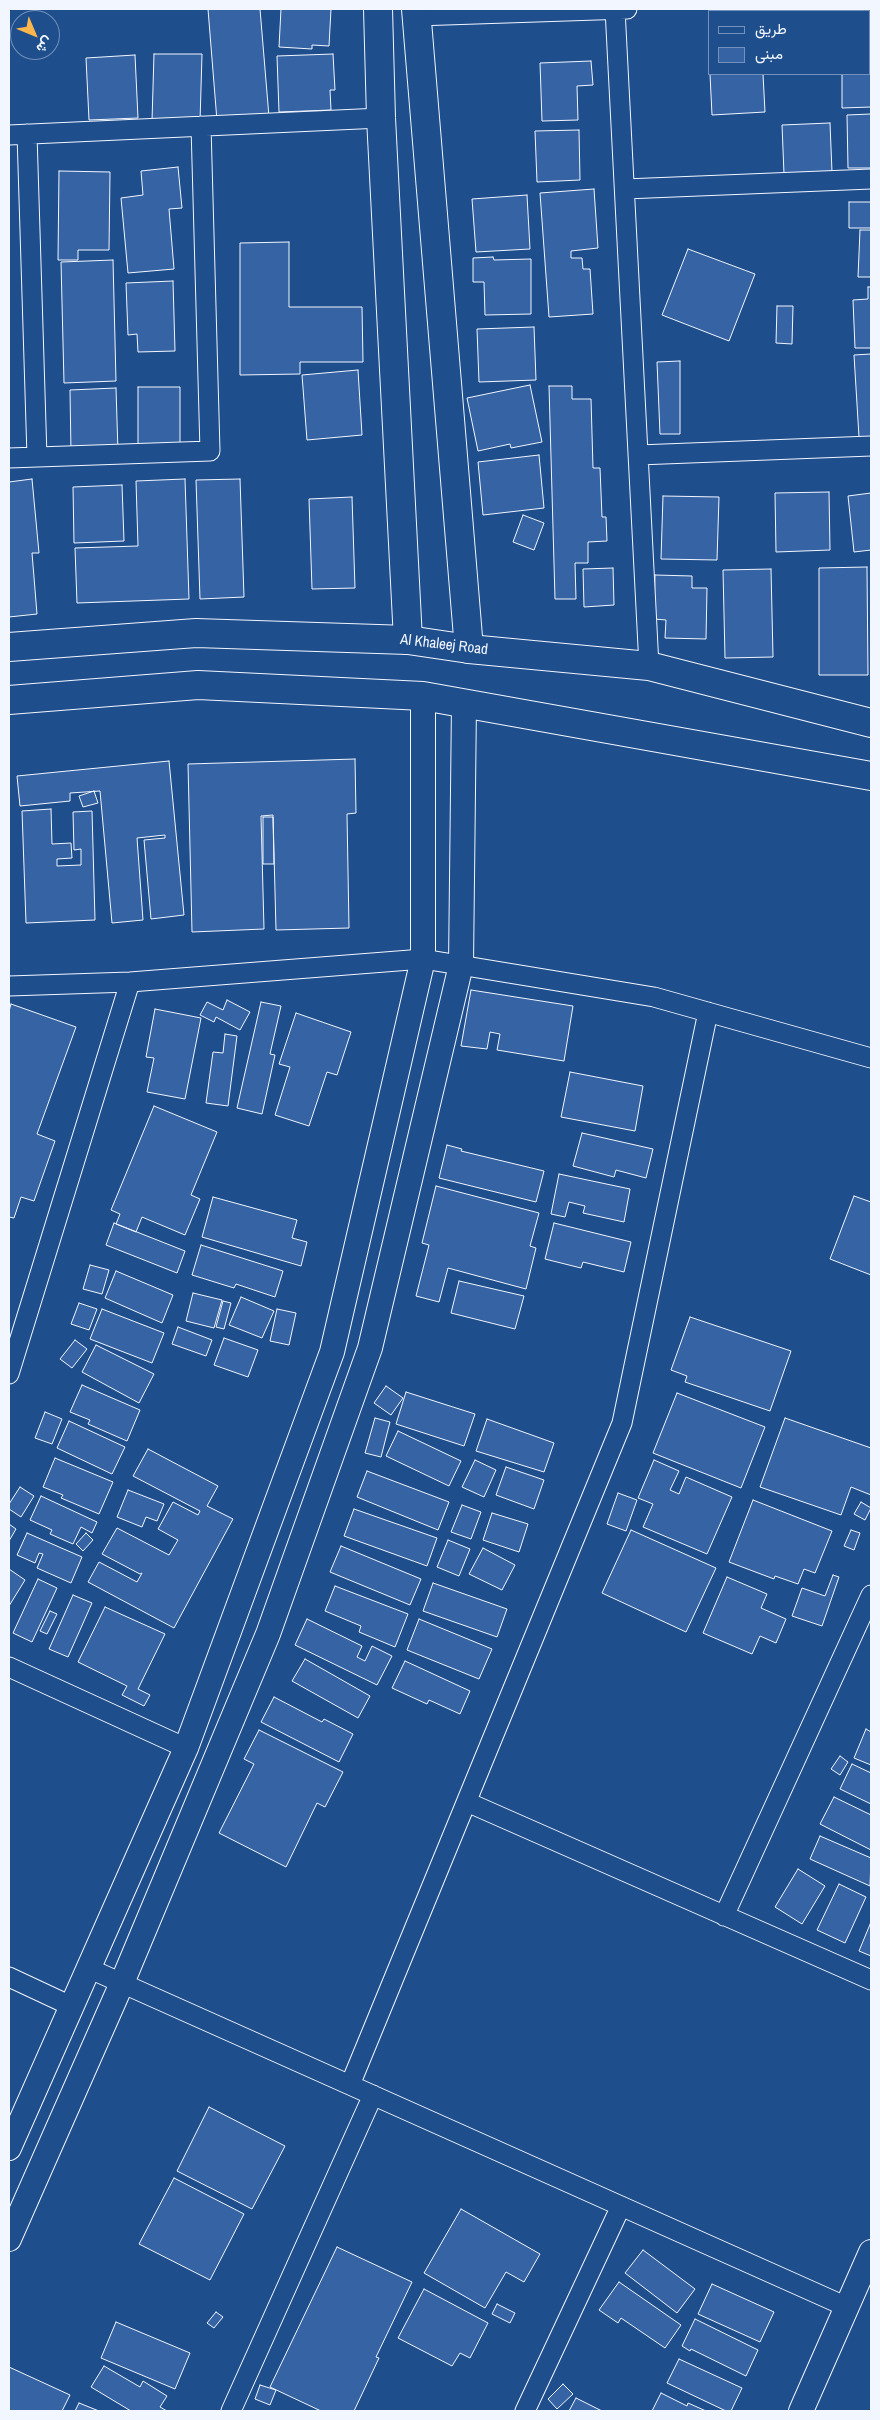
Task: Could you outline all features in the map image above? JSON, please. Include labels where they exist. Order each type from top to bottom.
[{"type":"main road","points":[[378,9],[381,118],[408,640]]},
{"type":"main road","points":[[416,13],[469,648]]},
{"type":"main road","name":"Al Khaleej Road","points":[[9,647],[196,633],[408,640],[649,666],[871,723]]},
{"type":"main road","points":[[9,700],[198,685],[423,696],[871,776]]},
{"type":"street","points":[[615,9],[649,666]]},
{"type":"street","points":[[416,13],[627,9]]},
{"type":"street","points":[[37,457],[18,134],[381,118]]},
{"type":"street","points":[[9,458],[210,450],[201,126]]},
{"type":"street","points":[[625,189],[871,179]]},
{"type":"street","points":[[638,455],[871,446]]},
{"type":"street","points":[[9,2148],[186,1748],[332,1352],[422,959],[423,696]]},
{"type":"street","points":[[9,2239],[122,1983],[268,1634],[370,1348],[460,965],[464,703]]},
{"type":"street","points":[[9,986],[130,982],[422,959],[654,997],[871,1058]]},
{"type":"street","points":[[9,1374],[130,982]]},
{"type":"street","points":[[350,2086],[622,1423],[708,1012]]},
{"type":"street","points":[[724,1916],[871,1594]]},
{"type":"street","points":[[9,1667],[186,1748]]},
{"type":"street","points":[[466,1802],[871,1980]]},
{"type":"street","points":[[88,1968],[847,2307]]},
{"type":"street","points":[[9,1977],[71,2006]]},
{"type":"street","points":[[231,2411],[373,2095]]},
{"type":"street","points":[[525,2411],[620,2206]]},
{"type":"street","points":[[801,2411],[871,2252]]},
{"type":"building","points":[[208,9],[260,9],[269,117],[217,121]]},
{"type":"building","points":[[281,9],[331,9],[329,46],[312,45],[312,49],[279,47]]},
{"type":"building","points":[[871,50],[871,107],[842,108],[842,75],[870,75]]},
{"type":"building","points":[[154,54],[202,54],[200,122],[152,121]]},
{"type":"building","points":[[333,54],[335,90],[330,90],[331,110],[279,112],[277,56]]},
{"type":"building","points":[[135,55],[138,118],[89,120],[86,58]]},
{"type":"building","points":[[591,61],[593,85],[577,86],[578,120],[542,121],[540,63]]},
{"type":"building","points":[[710,75],[763,75],[765,112],[712,115]]},
{"type":"building","points":[[871,114],[871,168],[848,168],[847,115]]},
{"type":"building","points":[[830,123],[832,172],[784,174],[782,125]]},
{"type":"building","points":[[579,130],[580,180],[537,182],[535,131]]},
{"type":"building","points":[[178,167],[182,208],[169,209],[174,269],[128,273],[121,198],[143,195],[141,171]]},
{"type":"building","points":[[59,171],[110,172],[109,250],[78,250],[78,260],[58,260]]},
{"type":"building","points":[[594,189],[598,248],[571,251],[571,258],[582,258],[583,269],[590,269],[593,314],[549,317],[540,193]]},
{"type":"building","points":[[527,195],[530,249],[476,252],[472,199]]},
{"type":"building","points":[[849,202],[871,202],[871,228],[849,228]]},
{"type":"building","points":[[860,230],[871,230],[871,277],[858,277]]},
{"type":"building","points":[[289,242],[289,307],[362,307],[363,362],[300,362],[300,374],[240,375],[240,243]]},
{"type":"building","points":[[688,249],[755,274],[729,341],[662,315]]},
{"type":"building","points":[[493,257],[494,260],[531,259],[531,314],[485,315],[484,282],[473,282],[473,258]]},
{"type":"building","points":[[113,260],[116,381],[64,383],[61,262]]},
{"type":"building","points":[[173,281],[175,351],[138,352],[137,334],[128,335],[126,283]]},
{"type":"building","points":[[868,287],[871,287],[871,348],[855,348],[853,300],[868,299]]},
{"type":"building","points":[[777,306],[793,306],[792,344],[776,343]]},
{"type":"building","points":[[534,327],[536,380],[479,382],[477,329]]},
{"type":"building","points":[[871,354],[871,437],[859,437],[854,355]]},
{"type":"building","points":[[680,361],[680,434],[660,434],[657,362]]},
{"type":"building","points":[[358,370],[362,435],[307,440],[302,375]]},
{"type":"building","points":[[530,385],[542,442],[511,448],[510,444],[478,451],[467,398]]},
{"type":"building","points":[[549,386],[572,386],[572,399],[591,399],[593,468],[600,468],[602,517],[606,517],[607,541],[588,542],[588,563],[575,563],[576,599],[555,599]]},
{"type":"building","points":[[138,387],[180,387],[180,448],[138,448]]},
{"type":"building","points":[[116,388],[118,452],[71,453],[70,390]]},
{"type":"building","points":[[539,455],[544,508],[483,515],[478,462]]},
{"type":"building","points":[[32,479],[39,553],[32,553],[37,614],[9,617],[9,482]]},
{"type":"building","points":[[185,479],[189,599],[77,603],[75,548],[138,546],[136,481]]},
{"type":"building","points":[[240,479],[244,597],[200,599],[196,480]]},
{"type":"building","points":[[122,485],[124,541],[74,543],[73,487]]},
{"type":"building","points":[[829,492],[830,550],[776,552],[775,493]]},
{"type":"building","points":[[871,493],[871,550],[854,552],[848,496]]},
{"type":"building","points":[[663,496],[719,497],[717,560],[661,559]]},
{"type":"building","points":[[352,497],[355,588],[312,589],[309,499]]},
{"type":"building","points":[[523,515],[544,523],[534,550],[513,542]]},
{"type":"building","points":[[867,567],[868,675],[819,675],[819,568]]},
{"type":"building","points":[[613,568],[614,605],[584,607],[583,569]]},
{"type":"building","points":[[771,569],[773,657],[725,658],[723,570]]},
{"type":"building","points":[[655,575],[692,576],[692,588],[707,588],[706,639],[665,638],[666,620],[654,619]]},
{"type":"building","points":[[355,759],[356,813],[347,814],[349,928],[276,930],[273,815],[261,816],[264,929],[192,932],[188,764]]},
{"type":"building","points":[[169,761],[184,915],[151,919],[144,840],[165,838],[165,835],[137,838],[143,920],[112,923],[100,791],[70,793],[70,801],[20,806],[17,776]]},
{"type":"building","points":[[94,791],[98,803],[83,807],[79,796]]},
{"type":"building","points":[[51,809],[52,844],[71,843],[72,858],[57,859],[57,866],[81,865],[81,849],[74,850],[73,812],[92,811],[95,920],[26,923],[22,811]]},
{"type":"building","points":[[263,817],[273,817],[274,864],[263,864]]},
{"type":"building","points":[[471,990],[573,1006],[564,1061],[497,1050],[500,1034],[490,1032],[487,1049],[461,1046]]},
{"type":"building","points":[[227,1000],[250,1012],[240,1030],[216,1017],[214,1022],[200,1015],[207,1002],[223,1010]]},
{"type":"building","points":[[261,1002],[281,1006],[270,1054],[275,1055],[262,1114],[237,1108]]},
{"type":"building","points":[[11,1004],[76,1027],[37,1134],[55,1141],[34,1201],[21,1197],[14,1218],[9,1217],[9,1011]]},
{"type":"building","points":[[155,1009],[201,1018],[185,1099],[147,1092],[154,1058],[146,1057]]},
{"type":"building","points":[[296,1013],[351,1032],[337,1075],[327,1072],[309,1126],[275,1115],[290,1067],[279,1064]]},
{"type":"building","points":[[225,1034],[237,1036],[228,1106],[206,1103],[213,1052],[223,1053]]},
{"type":"building","points":[[570,1072],[643,1086],[635,1131],[561,1117]]},
{"type":"building","points":[[154,1106],[217,1132],[191,1195],[200,1199],[185,1235],[142,1217],[136,1232],[116,1224],[120,1214],[111,1210]]},
{"type":"building","points":[[582,1133],[653,1149],[646,1178],[616,1170],[614,1177],[573,1166]]},
{"type":"building","points":[[447,1145],[462,1149],[461,1151],[544,1171],[536,1202],[439,1178]]},
{"type":"building","points":[[559,1174],[630,1189],[624,1222],[583,1213],[585,1206],[569,1202],[565,1217],[551,1214]]},
{"type":"building","points":[[436,1186],[539,1213],[530,1246],[536,1248],[526,1289],[448,1268],[439,1302],[416,1296],[429,1245],[422,1243]]},
{"type":"building","points":[[854,1196],[871,1202],[871,1275],[830,1259]]},
{"type":"building","points":[[213,1197],[297,1220],[292,1238],[307,1242],[301,1266],[202,1237]]},
{"type":"building","points":[[114,1223],[185,1251],[177,1273],[106,1245]]},
{"type":"building","points":[[554,1223],[631,1242],[624,1272],[583,1262],[581,1268],[545,1259]]},
{"type":"building","points":[[201,1245],[283,1271],[275,1297],[236,1284],[234,1288],[192,1275]]},
{"type":"building","points":[[90,1265],[109,1270],[102,1294],[83,1289]]},
{"type":"building","points":[[116,1271],[173,1295],[162,1323],[105,1298]]},
{"type":"building","points":[[459,1281],[524,1296],[515,1329],[451,1313]]},
{"type":"building","points":[[193,1293],[222,1300],[214,1328],[186,1321]]},
{"type":"building","points":[[241,1297],[274,1311],[262,1338],[229,1325]]},
{"type":"building","points":[[223,1301],[231,1303],[224,1329],[216,1327]]},
{"type":"building","points":[[79,1303],[97,1309],[89,1330],[71,1324]]},
{"type":"building","points":[[102,1309],[164,1333],[152,1363],[90,1339]]},
{"type":"building","points":[[277,1309],[296,1313],[289,1345],[270,1341]]},
{"type":"building","points":[[690,1317],[791,1351],[770,1411],[685,1382],[687,1376],[671,1370]]},
{"type":"building","points":[[178,1327],[212,1340],[206,1356],[172,1344]]},
{"type":"building","points":[[224,1338],[258,1350],[248,1377],[214,1365]]},
{"type":"building","points":[[75,1340],[87,1349],[72,1368],[60,1359]]},
{"type":"building","points":[[96,1345],[154,1374],[139,1403],[82,1372]]},
{"type":"building","points":[[82,1385],[140,1410],[127,1441],[88,1424],[90,1420],[70,1412]]},
{"type":"building","points":[[386,1386],[403,1398],[391,1415],[374,1403]]},
{"type":"building","points":[[406,1392],[475,1414],[464,1446],[396,1424]]},
{"type":"building","points":[[677,1393],[765,1427],[741,1488],[653,1453]]},
{"type":"building","points":[[45,1412],[62,1419],[52,1444],[35,1438]]},
{"type":"building","points":[[375,1418],[390,1422],[381,1457],[365,1453]]},
{"type":"building","points":[[785,1418],[871,1448],[871,1495],[851,1487],[841,1515],[760,1487]]},
{"type":"building","points":[[487,1419],[554,1443],[544,1472],[476,1451]]},
{"type":"building","points":[[69,1421],[125,1447],[112,1474],[57,1448]]},
{"type":"building","points":[[398,1431],[461,1461],[449,1486],[386,1456]]},
{"type":"building","points":[[148,1449],[218,1486],[207,1506],[233,1519],[174,1628],[88,1582],[99,1562],[137,1582],[142,1573],[140,1574],[102,1554],[117,1528],[169,1555],[178,1540],[158,1529],[173,1502],[198,1515],[200,1511],[133,1476]]},
{"type":"building","points":[[55,1458],[113,1482],[99,1514],[61,1498],[63,1495],[43,1487]]},
{"type":"building","points":[[475,1460],[496,1470],[484,1497],[462,1487]]},
{"type":"building","points":[[654,1460],[679,1471],[670,1490],[679,1494],[686,1477],[732,1497],[707,1554],[643,1527],[653,1504],[638,1498]]},
{"type":"building","points":[[506,1467],[544,1480],[534,1509],[496,1495]]},
{"type":"building","points":[[367,1471],[449,1502],[438,1530],[357,1497]]},
{"type":"building","points":[[20,1487],[34,1496],[21,1517],[9,1509],[9,1504]]},
{"type":"building","points":[[128,1490],[164,1504],[157,1521],[146,1517],[142,1527],[117,1517]]},
{"type":"building","points":[[618,1493],[637,1500],[626,1531],[607,1524]]},
{"type":"building","points":[[41,1496],[97,1522],[92,1533],[81,1527],[73,1544],[50,1534],[52,1530],[30,1520]]},
{"type":"building","points":[[753,1500],[832,1531],[815,1573],[804,1569],[798,1584],[775,1576],[774,1579],[729,1562]]},
{"type":"building","points":[[861,1502],[871,1508],[865,1520],[854,1514]]},
{"type":"building","points":[[462,1505],[481,1512],[471,1539],[451,1532]]},
{"type":"building","points":[[354,1509],[437,1538],[427,1566],[344,1536]]},
{"type":"building","points":[[492,1513],[528,1524],[519,1552],[483,1540]]},
{"type":"building","points":[[9,1524],[16,1529],[9,1541]]},
{"type":"building","points":[[631,1530],[716,1568],[686,1632],[602,1593]]},
{"type":"building","points":[[851,1530],[860,1533],[854,1550],[844,1546]]},
{"type":"building","points":[[27,1533],[82,1557],[71,1583],[37,1568],[43,1554],[39,1553],[35,1563],[17,1555]]},
{"type":"building","points":[[86,1533],[93,1540],[83,1551],[76,1544]]},
{"type":"building","points":[[448,1540],[470,1549],[459,1576],[437,1567]]},
{"type":"building","points":[[341,1546],[421,1579],[410,1605],[330,1572]]},
{"type":"building","points":[[483,1548],[515,1565],[502,1590],[469,1574]]},
{"type":"building","points":[[9,1569],[25,1580],[9,1606]]},
{"type":"building","points":[[833,1575],[839,1577],[822,1626],[792,1616],[802,1588],[825,1596]]},
{"type":"building","points":[[727,1577],[767,1594],[761,1608],[786,1619],[776,1643],[760,1636],[752,1654],[703,1633]]},
{"type":"building","points":[[38,1579],[57,1588],[32,1642],[13,1633]]},
{"type":"building","points":[[433,1583],[507,1609],[497,1637],[423,1611]]},
{"type":"building","points":[[335,1586],[408,1614],[395,1647],[359,1632],[361,1626],[325,1611]]},
{"type":"building","points":[[73,1595],[92,1603],[68,1657],[49,1649]]},
{"type":"building","points":[[105,1607],[165,1634],[138,1689],[150,1695],[144,1706],[122,1695],[127,1686],[78,1662]]},
{"type":"building","points":[[50,1611],[57,1614],[47,1634],[40,1631]]},
{"type":"building","points":[[307,1619],[362,1646],[357,1657],[365,1661],[372,1646],[392,1656],[377,1685],[295,1645]]},
{"type":"building","points":[[419,1619],[492,1649],[479,1679],[407,1650]]},
{"type":"building","points":[[305,1659],[370,1696],[358,1718],[292,1681]]},
{"type":"building","points":[[405,1661],[470,1691],[460,1714],[429,1700],[427,1704],[392,1688]]},
{"type":"building","points":[[274,1697],[322,1722],[324,1719],[353,1734],[339,1762],[261,1722]]},
{"type":"building","points":[[866,1729],[871,1732],[871,1765],[854,1758]]},
{"type":"building","points":[[259,1730],[343,1772],[325,1807],[317,1803],[286,1867],[219,1833],[254,1764],[244,1759]]},
{"type":"building","points":[[840,1756],[848,1762],[840,1775],[831,1769]]},
{"type":"building","points":[[852,1764],[871,1773],[871,1804],[840,1789]]},
{"type":"building","points":[[834,1797],[871,1815],[871,1850],[820,1824]]},
{"type":"building","points":[[820,1836],[871,1858],[870,1886],[810,1859]]},
{"type":"building","points":[[798,1869],[825,1886],[802,1924],[775,1907]]},
{"type":"building","points":[[839,1884],[866,1897],[845,1943],[817,1930]]},
{"type":"building","points":[[871,1922],[871,1956],[859,1951]]},
{"type":"building","points":[[209,2107],[285,2146],[252,2209],[177,2171]]},
{"type":"building","points":[[174,2178],[244,2214],[210,2280],[139,2244]]},
{"type":"building","points":[[461,2209],[540,2254],[524,2282],[506,2272],[485,2308],[424,2273]]},
{"type":"building","points":[[337,2247],[412,2282],[376,2357],[379,2358],[354,2411],[321,2411],[270,2387]]},
{"type":"building","points":[[643,2250],[695,2289],[677,2313],[625,2273]]},
{"type":"building","points":[[619,2282],[681,2325],[665,2348],[621,2318],[618,2323],[599,2310]]},
{"type":"building","points":[[712,2284],[774,2312],[760,2342],[698,2314]]},
{"type":"building","points":[[424,2289],[488,2323],[470,2358],[460,2353],[452,2366],[398,2338]]},
{"type":"building","points":[[497,2304],[515,2313],[510,2323],[492,2314]]},
{"type":"building","points":[[216,2312],[223,2317],[214,2328],[207,2323]]},
{"type":"building","points":[[695,2319],[758,2350],[746,2376],[682,2346]]},
{"type":"building","points":[[116,2322],[190,2353],[175,2389],[101,2358]]},
{"type":"building","points":[[679,2359],[742,2388],[731,2411],[726,2411],[667,2383]]},
{"type":"building","points":[[104,2366],[140,2387],[143,2381],[167,2396],[160,2407],[167,2411],[131,2411],[91,2387]]},
{"type":"building","points":[[9,2367],[70,2395],[62,2411],[9,2411]]},
{"type":"building","points":[[563,2384],[573,2394],[557,2409],[548,2399]]},
{"type":"building","points":[[260,2385],[276,2390],[270,2405],[255,2399]]},
{"type":"building","points":[[661,2393],[687,2406],[688,2403],[706,2411],[652,2411]]},
{"type":"building","points":[[576,2398],[602,2411],[569,2411]]},
{"type":"building","points":[[79,2403],[99,2411],[75,2411]]}]
